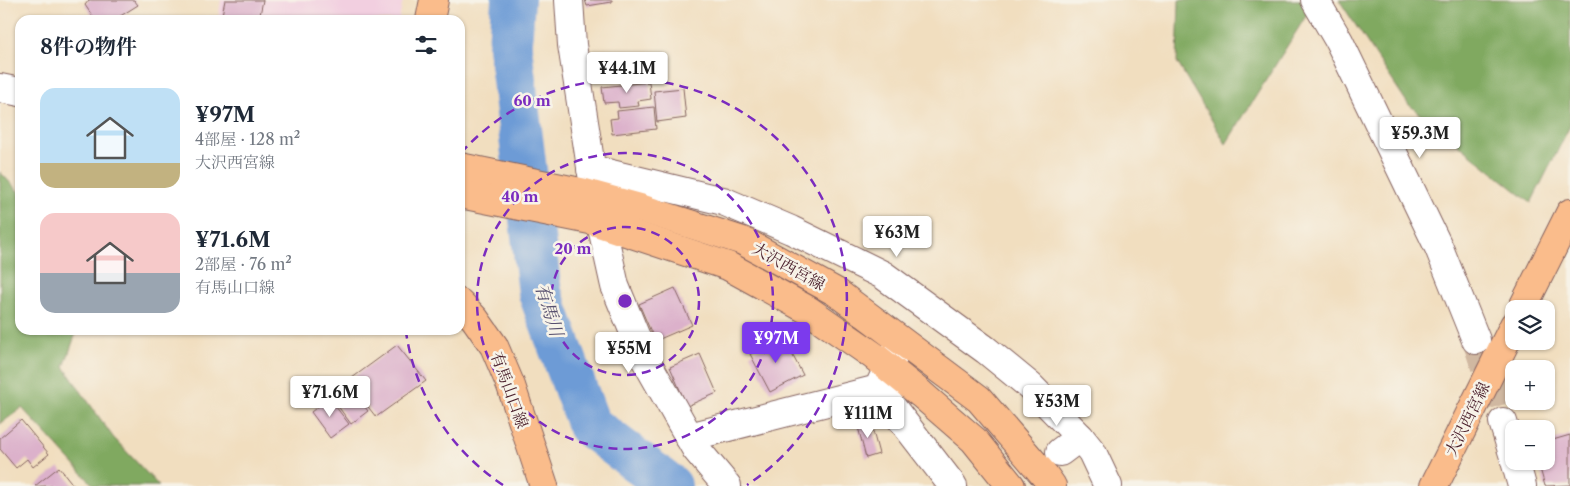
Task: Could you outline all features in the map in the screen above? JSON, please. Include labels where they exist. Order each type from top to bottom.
[{"type":"main road","points":[[431,15],[434,0]]},
{"type":"main road","name":"大沢西宮線","points":[[468,169],[590,181],[640,208],[743,241],[836,292],[979,399],[1052,486]]},
{"type":"main road","name":"大沢西宮線","points":[[471,196],[595,222],[728,266],[808,310],[883,378],[974,440],[1011,486]]},
{"type":"main road","points":[[1526,300],[1570,213]]},
{"type":"main road","name":"有馬山口線","points":[[465,308],[494,346],[511,386],[544,486]]},
{"type":"main road","name":"大沢西宮線","points":[[1434,486],[1505,343]]},
{"type":"street","points":[[569,0],[572,45],[590,181],[723,201],[791,230],[884,275],[986,350],[1030,386],[1070,444],[1092,452],[1108,486]]},
{"type":"street","points":[[1315,0],[1339,41],[1440,248],[1476,340]]},
{"type":"street","points":[[0,88],[15,91]]},
{"type":"street","points":[[595,222],[615,286],[644,357],[696,449],[727,486]]},
{"type":"street","points":[[689,437],[883,378],[901,339]]},
{"type":"street","points":[[883,378],[953,486]]},
{"type":"street","points":[[1503,422],[1505,428]]},
{"type":"street","points":[[1518,470],[1522,486]]},
{"type":"shaded area","points":[[221,0],[403,0],[400,15],[219,15]]},
{"type":"green space","points":[[1179,0],[1316,0],[1226,144],[1177,62]]},
{"type":"green space","points":[[1339,0],[1570,0],[1570,126],[1531,203],[1408,104]]},
{"type":"green space","points":[[0,172],[15,188],[15,335],[75,335],[64,367],[113,437],[159,486],[94,486],[22,408],[0,424]]},
{"type":"building","points":[[89,0],[134,0],[138,5],[122,15],[92,15],[85,5]]},
{"type":"building","points":[[225,0],[263,0],[260,15],[222,15]]},
{"type":"building","points":[[585,0],[612,0],[612,2],[587,6]]},
{"type":"building","points":[[649,82],[651,99],[638,101],[639,106],[619,108],[618,102],[604,103],[602,87]]},
{"type":"building","points":[[683,88],[686,118],[657,122],[654,91]]},
{"type":"building","points":[[654,107],[656,129],[612,134],[610,119],[618,118],[617,111]]},
{"type":"building","points":[[675,288],[692,325],[655,341],[639,304]]},
{"type":"building","points":[[783,337],[803,375],[770,392],[750,354]]},
{"type":"building","points":[[397,345],[426,381],[376,417],[348,381]]},
{"type":"building","points":[[700,354],[717,393],[687,406],[670,367]]},
{"type":"building","points":[[348,385],[368,411],[351,424],[332,398]]},
{"type":"building","points":[[329,398],[349,424],[330,438],[311,412]]},
{"type":"building","points":[[21,420],[49,454],[33,467],[27,459],[16,468],[0,449],[0,438]]},
{"type":"building","points":[[870,420],[879,454],[866,458],[857,423]]},
{"type":"building","points":[[1570,435],[1570,485],[1545,486],[1540,470],[1555,470],[1555,439]]},
{"type":"building","points":[[59,467],[74,486],[35,486]]},
{"type":"waterway","name":"有馬川","points":[[513,0],[510,47],[540,293],[589,425],[670,486]]},
{"type":"tunnel","points":[[1476,340],[1503,422]]}]
